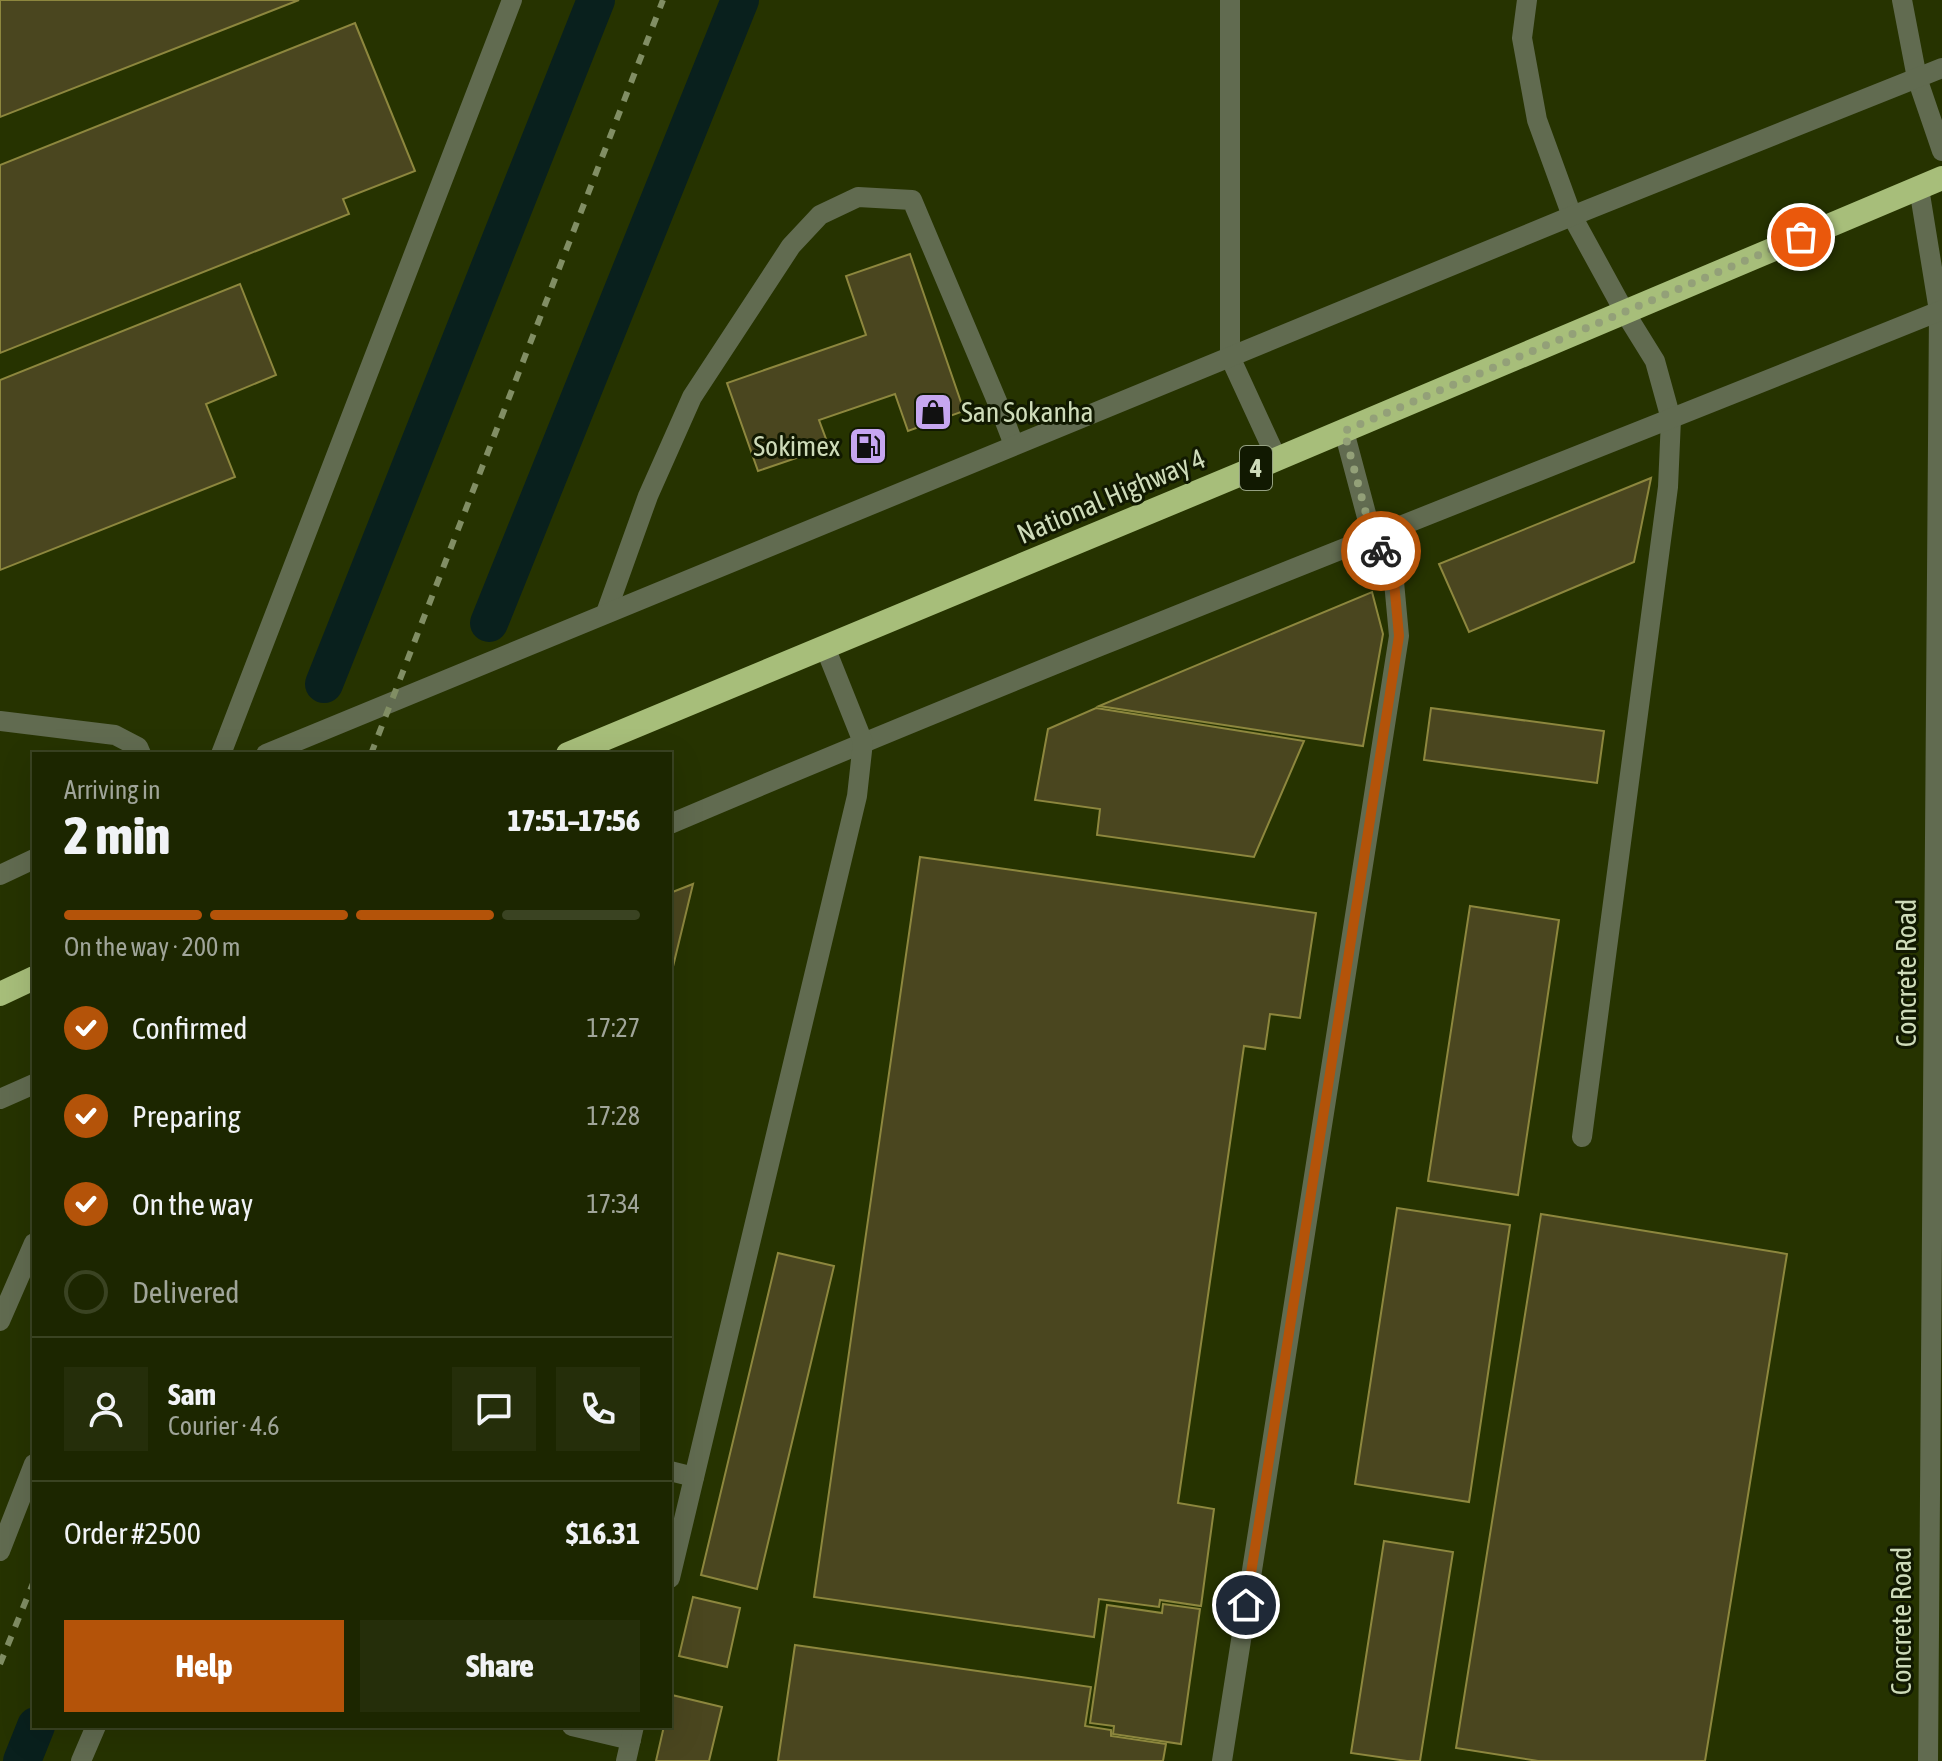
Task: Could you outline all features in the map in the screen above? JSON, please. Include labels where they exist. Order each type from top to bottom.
[{"type":"highway","name":"National Highway 4","points":[[573,752],[1942,178]]},
{"type":"highway","points":[[0,994],[32,979]]},
{"type":"street","points":[[222,752],[512,0]]},
{"type":"street","points":[[1230,0],[1230,357],[1277,459]]},
{"type":"street","points":[[1527,0],[1522,38],[1537,120],[1572,216],[1655,361],[1671,419],[1668,487],[1582,1137]]},
{"type":"street","points":[[1902,0],[1917,78],[1942,151]]},
{"type":"street","points":[[271,752],[1572,216],[1942,68]]},
{"type":"street","name":"Concrete Road","points":[[1919,188],[1941,310],[1928,1761]]},
{"type":"street","points":[[606,613],[648,496],[692,397],[791,246],[820,215],[858,197],[912,200],[1014,445]]},
{"type":"street","points":[[672,823],[863,742],[1372,536],[1941,310]]},
{"type":"street","points":[[1222,1761],[1399,636],[1393,571],[1372,536],[1344,431]]},
{"type":"street","points":[[672,1570],[857,796],[863,742],[825,647]]},
{"type":"street","points":[[0,721],[115,735],[138,747],[140,752]]},
{"type":"street","points":[[0,875],[32,860]]},
{"type":"street","points":[[0,1099],[32,1085]]},
{"type":"street","points":[[0,1321],[32,1248]]},
{"type":"street","points":[[0,1551],[32,1469]]},
{"type":"street","points":[[672,1472],[694,1477]]},
{"type":"street","points":[[81,1761],[95,1728]]},
{"type":"street","points":[[589,1728],[633,1733],[626,1761]]},
{"type":"building","points":[[0,0],[299,0],[0,117]]},
{"type":"building","points":[[355,23],[415,171],[343,199],[349,214],[0,353],[0,165]]},
{"type":"building","points":[[910,254],[964,411],[908,431],[895,394],[819,420],[829,447],[758,471],[727,383],[866,335],[846,276]]},
{"type":"building","points":[[240,284],[276,375],[206,404],[235,477],[0,570],[0,380]]},
{"type":"building","points":[[1651,478],[1634,562],[1469,632],[1439,564]]},
{"type":"building","points":[[1372,592],[1383,634],[1363,746],[1099,706]]},
{"type":"building","points":[[1096,708],[1304,741],[1254,857],[1097,835],[1100,809],[1035,800],[1048,729]]},
{"type":"building","points":[[1431,708],[1604,731],[1597,783],[1424,760]]},
{"type":"building","points":[[920,857],[1316,913],[1300,1018],[1270,1014],[1265,1049],[1244,1046],[1178,1503],[1214,1509],[1201,1606],[1160,1600],[1159,1607],[1099,1599],[1094,1637],[814,1597]]},
{"type":"building","points":[[693,884],[672,971],[672,892]]},
{"type":"building","points":[[1470,906],[1559,920],[1518,1195],[1428,1181]]},
{"type":"building","points":[[1397,1208],[1510,1225],[1469,1502],[1355,1484]]},
{"type":"building","points":[[1541,1214],[1787,1254],[1705,1761],[1538,1761],[1456,1748]]},
{"type":"building","points":[[778,1253],[834,1266],[757,1589],[701,1575]]},
{"type":"building","points":[[1384,1541],[1453,1552],[1420,1761],[1351,1753]]},
{"type":"building","points":[[693,1597],[740,1608],[727,1667],[679,1656]]},
{"type":"building","points":[[1163,1604],[1200,1609],[1181,1744],[1113,1734],[1114,1726],[1090,1723],[1107,1605],[1162,1613]]},
{"type":"building","points":[[795,1645],[1091,1687],[1085,1726],[1111,1730],[1111,1736],[1166,1744],[1163,1761],[778,1761]]},
{"type":"building","points":[[672,1695],[722,1707],[709,1761],[656,1761],[664,1728],[672,1728]]},
{"type":"waterway","points":[[324,684],[596,0]]},
{"type":"waterway","points":[[489,623],[740,0]]},
{"type":"waterway","points":[[22,1761],[35,1728]]},
{"type":"railway","points":[[372,752],[663,0]]},
{"type":"railway","points":[[0,1664],[32,1586]]},
{"type":"way so far","points":[[1381,551],[1372,536],[1344,431],[1801,237]]},
{"type":"place","name":"San Sokanha","points":[[933,412]]},
{"type":"place","name":"Sokimex","points":[[868,446]]},
{"type":"route","points":[[1246,1605],[1399,636],[1393,571],[1381,551]]}]
